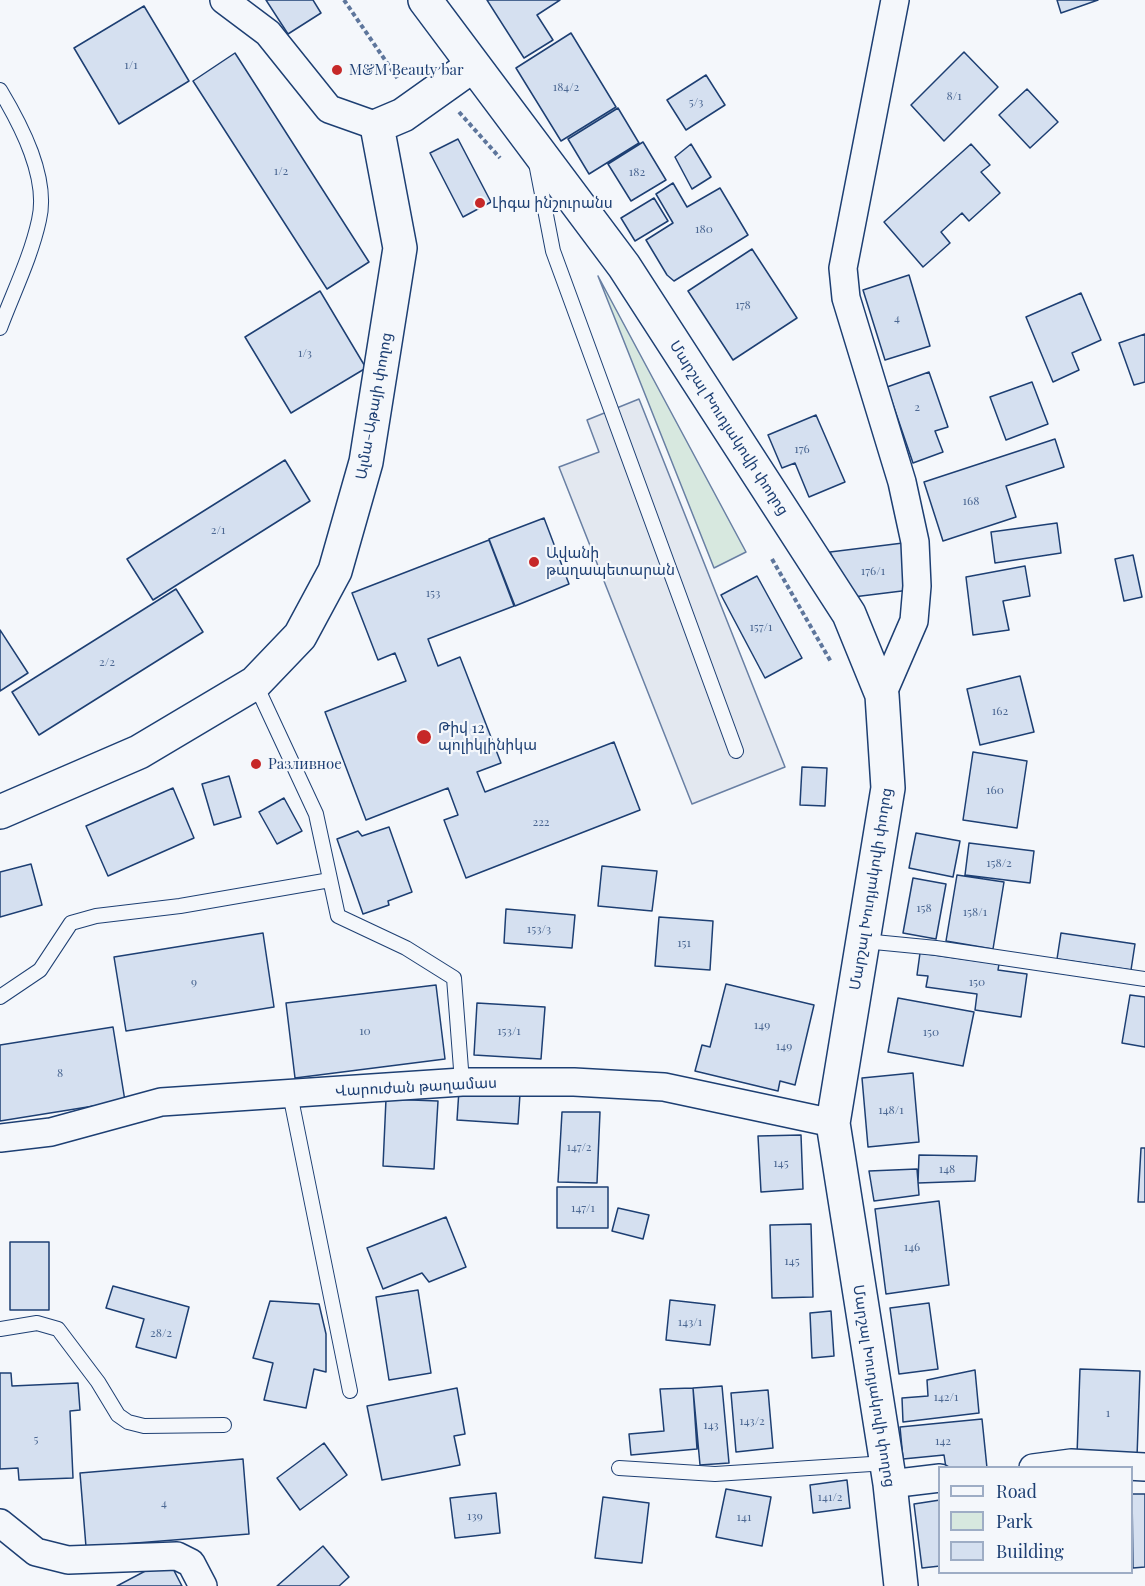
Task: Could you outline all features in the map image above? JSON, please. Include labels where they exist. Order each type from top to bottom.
[{"type":"street","points":[[224,0],[268,33],[329,110],[377,126],[403,115],[472,66]]},
{"type":"street","name":"Մարշալ Խուդյակովի փողոց","points":[[425,0],[472,66],[624,266],[849,614],[882,695],[888,788],[833,1123],[888,1473],[901,1586]]},
{"type":"street","points":[[882,695],[914,621],[917,586],[915,542],[902,482],[846,298],[843,268],[895,0]]},
{"type":"street","name":"Ալմա-Աթայի փողոց","points":[[0,812],[139,752],[255,683],[300,636],[335,572],[366,462],[400,248],[377,126]]},
{"type":"street","name":"Վարուժան թաղամաս","points":[[0,1138],[51,1132],[161,1102],[462,1082],[574,1082],[664,1087],[833,1123]]},
{"type":"street","points":[[1042,1466],[1071,1463],[1126,1466]]},
{"type":"street","points":[[888,1473],[938,1478]]},
{"type":"street","points":[[0,1523],[36,1552],[68,1560],[177,1556],[191,1563],[203,1586]]},
{"type":"lane","points":[[0,90],[18,120],[38,170],[40,218],[0,328]]},
{"type":"lane","points":[[533,146],[553,251],[736,751]]},
{"type":"lane","points":[[255,683],[316,814],[338,916],[406,948],[454,978],[462,1082]]},
{"type":"lane","points":[[0,998],[40,970],[71,923],[96,916],[180,906],[330,879]]},
{"type":"lane","points":[[864,941],[936,948],[1145,979]]},
{"type":"lane","points":[[290,1094],[350,1391]]},
{"type":"lane","points":[[0,1329],[37,1323],[58,1329],[98,1382],[117,1415],[128,1422],[144,1426],[224,1425]]},
{"type":"lane","points":[[619,1468],[715,1474],[888,1473]]},
{"type":"green space","points":[[598,276],[746,552],[714,568]]},
{"type":"shaded area","points":[[639,399],[785,767],[692,804],[559,467],[599,452],[587,420]]},
{"type":"building","points":[[266,0],[313,0],[321,13],[288,34]]},
{"type":"building","points":[[487,0],[560,0],[537,15],[553,40],[524,58]]},
{"type":"building","points":[[1057,0],[1098,0],[1061,13]]},
{"type":"building","points":[[144,6],[189,81],[119,124],[74,48]]},
{"type":"building","points":[[571,33],[616,107],[561,141],[516,68]]},
{"type":"building","points":[[964,52],[998,87],[944,141],[911,105]]},
{"type":"building","points":[[235,53],[369,262],[327,289],[193,81]]},
{"type":"building","points":[[706,75],[725,105],[686,130],[667,100]]},
{"type":"building","points":[[1027,89],[1058,122],[1030,148],[999,115]]},
{"type":"building","points":[[618,108],[639,143],[589,174],[568,139]]},
{"type":"building","points":[[458,139],[491,202],[463,217],[430,153]]},
{"type":"building","points":[[643,142],[666,180],[631,201],[608,164]]},
{"type":"building","points":[[691,144],[711,177],[692,189],[675,157]]},
{"type":"building","points":[[971,144],[990,165],[981,172],[1000,193],[969,221],[962,213],[941,232],[950,243],[923,267],[884,222]]},
{"type":"building","points":[[673,183],[687,207],[720,188],[748,235],[674,281],[667,275],[646,240],[673,223],[656,194]]},
{"type":"building","points":[[654,198],[668,221],[635,241],[621,218]]},
{"type":"building","points":[[752,249],[797,318],[733,360],[688,291]]},
{"type":"building","points":[[909,275],[930,346],[885,360],[863,290]]},
{"type":"building","points":[[320,291],[366,368],[291,413],[245,337]]},
{"type":"building","points":[[1081,293],[1101,340],[1072,353],[1079,370],[1053,382],[1026,317]]},
{"type":"building","points":[[1145,334],[1145,382],[1134,385],[1119,343]]},
{"type":"building","points":[[929,372],[948,427],[935,431],[943,452],[913,463],[887,387]]},
{"type":"building","points":[[1032,382],[1048,424],[1006,440],[990,397]]},
{"type":"building","points":[[816,415],[845,482],[809,497],[795,463],[782,468],[768,435]]},
{"type":"building","points":[[1055,439],[1064,467],[1006,486],[1016,517],[943,541],[924,482]]},
{"type":"building","points":[[285,460],[310,501],[153,600],[127,559]]},
{"type":"building","points":[[544,518],[569,584],[515,606],[489,539]]},
{"type":"building","points":[[1057,523],[1061,553],[995,563],[991,532]]},
{"type":"building","points":[[489,540],[514,606],[428,639],[438,666],[460,657],[501,763],[477,772],[485,792],[614,742],[640,810],[466,878],[444,820],[458,815],[448,788],[366,820],[325,712],[406,681],[395,653],[378,660],[352,593]]},
{"type":"building","points":[[903,543],[910,590],[853,597],[830,552]]},
{"type":"building","points":[[1133,555],[1142,597],[1124,601],[1115,559]]},
{"type":"building","points":[[1025,566],[1030,596],[1003,601],[1009,630],[973,635],[966,577]]},
{"type":"building","points":[[757,576],[802,658],[765,678],[721,595]]},
{"type":"building","points":[[176,589],[203,632],[39,735],[12,692]]},
{"type":"building","points":[[0,630],[28,673],[0,691]]},
{"type":"building","points":[[1020,676],[1034,732],[980,745],[967,689]]},
{"type":"building","points":[[973,752],[1027,761],[1017,828],[963,820]]},
{"type":"building","points":[[802,767],[827,768],[825,806],[800,805]]},
{"type":"building","points":[[229,776],[241,817],[214,825],[202,784]]},
{"type":"building","points":[[173,788],[194,838],[108,876],[86,826]]},
{"type":"building","points":[[284,798],[302,831],[277,844],[259,812]]},
{"type":"building","points":[[389,827],[412,892],[388,901],[389,905],[363,914],[337,839],[358,831],[362,836]]},
{"type":"building","points":[[916,833],[960,841],[953,877],[909,868]]},
{"type":"building","points":[[969,843],[1034,851],[1030,883],[965,875]]},
{"type":"building","points":[[31,864],[42,905],[0,917],[0,872]]},
{"type":"building","points":[[602,866],[657,871],[652,911],[598,906]]},
{"type":"building","points":[[957,875],[1004,882],[993,949],[946,941]]},
{"type":"building","points":[[913,878],[946,884],[936,939],[903,933]]},
{"type":"building","points":[[506,909],[575,915],[572,948],[504,943]]},
{"type":"building","points":[[659,917],[713,921],[710,970],[655,966]]},
{"type":"building","points":[[263,933],[274,1007],[126,1031],[114,957]]},
{"type":"building","points":[[1061,933],[1135,944],[1131,970],[1057,959]]},
{"type":"building","points":[[920,953],[999,964],[998,970],[1027,974],[1021,1017],[975,1010],[977,994],[926,987],[928,976],[917,975]]},
{"type":"building","points":[[726,984],[814,1005],[795,1085],[780,1081],[778,1091],[695,1071],[702,1045],[710,1047]]},
{"type":"building","points":[[436,985],[445,1059],[295,1078],[286,1003]]},
{"type":"building","points":[[1130,995],[1145,997],[1145,1047],[1122,1043]]},
{"type":"building","points":[[898,998],[974,1012],[963,1066],[888,1052]]},
{"type":"building","points":[[477,1003],[545,1007],[541,1059],[474,1055]]},
{"type":"building","points":[[113,1027],[125,1101],[0,1121],[0,1045]]},
{"type":"building","points":[[913,1073],[919,1142],[868,1147],[862,1078]]},
{"type":"building","points":[[459,1090],[520,1094],[518,1124],[457,1120]]},
{"type":"building","points":[[386,1099],[438,1101],[434,1169],[383,1166]]},
{"type":"building","points":[[562,1112],[600,1112],[597,1183],[558,1182]]},
{"type":"building","points":[[801,1135],[803,1189],[761,1192],[758,1136]]},
{"type":"building","points":[[1141,1148],[1145,1148],[1145,1202],[1138,1202]]},
{"type":"building","points":[[919,1155],[977,1156],[975,1181],[918,1183]]},
{"type":"building","points":[[917,1169],[919,1195],[874,1201],[869,1171]]},
{"type":"building","points":[[557,1187],[608,1187],[608,1228],[557,1228]]},
{"type":"building","points":[[939,1201],[949,1285],[886,1294],[875,1209]]},
{"type":"building","points":[[618,1208],[649,1215],[643,1239],[612,1231]]},
{"type":"building","points":[[446,1217],[466,1267],[429,1282],[422,1273],[383,1289],[367,1248]]},
{"type":"building","points":[[811,1224],[813,1297],[772,1298],[770,1225]]},
{"type":"building","points":[[10,1242],[49,1242],[49,1310],[10,1310]]},
{"type":"building","points":[[113,1286],[189,1307],[176,1358],[136,1347],[144,1319],[106,1308]]},
{"type":"building","points":[[418,1290],[431,1373],[389,1380],[376,1297]]},
{"type":"building","points":[[670,1300],[715,1305],[710,1345],[666,1340]]},
{"type":"building","points":[[270,1301],[319,1304],[326,1334],[326,1372],[314,1369],[306,1408],[264,1400],[273,1363],[253,1358]]},
{"type":"building","points":[[929,1303],[938,1369],[899,1374],[890,1308]]},
{"type":"building","points":[[831,1311],[834,1356],[812,1358],[810,1313]]},
{"type":"building","points":[[1080,1369],[1140,1371],[1137,1457],[1077,1455]]},
{"type":"building","points":[[975,1370],[979,1413],[903,1422],[902,1398],[928,1396],[927,1380]]},
{"type":"building","points":[[0,1373],[11,1373],[12,1386],[78,1383],[80,1410],[70,1411],[73,1478],[19,1480],[18,1468],[0,1469]]},
{"type":"building","points":[[722,1386],[729,1463],[700,1465],[693,1388]]},
{"type":"building","points":[[457,1388],[465,1434],[454,1436],[460,1465],[382,1480],[367,1406]]},
{"type":"building","points":[[693,1388],[697,1449],[631,1455],[629,1434],[664,1431],[660,1389]]},
{"type":"building","points":[[768,1390],[773,1448],[736,1452],[731,1393]]},
{"type":"building","points":[[982,1419],[987,1466],[946,1466],[944,1455],[903,1459],[900,1427]]},
{"type":"building","points":[[324,1443],[347,1475],[300,1510],[277,1478]]},
{"type":"building","points":[[243,1459],[249,1534],[86,1547],[80,1473]]},
{"type":"building","points":[[847,1480],[850,1508],[813,1513],[810,1485]]},
{"type":"building","points":[[726,1489],[771,1497],[762,1546],[716,1537]]},
{"type":"building","points":[[496,1493],[500,1533],[455,1538],[450,1498]]},
{"type":"building","points":[[1133,1494],[1145,1494],[1145,1567],[1133,1568]]},
{"type":"building","points":[[603,1497],[649,1503],[642,1563],[595,1558]]},
{"type":"building","points":[[938,1500],[938,1566],[922,1568],[914,1504]]},
{"type":"building","points":[[323,1546],[349,1577],[339,1586],[277,1586]]},
{"type":"building","points":[[168,1559],[182,1586],[117,1586]]},
{"type":"place","name":"M&M Beauty bar","points":[[337,70]]},
{"type":"place","name":"Լիգա ինշուրանս","points":[[480,203]]},
{"type":"place","name":"Ավանի թաղապետարան","points":[[534,562]]},
{"type":"place","name":"Թիվ 12 պոլիկլինիկա","points":[[424,737]]},
{"type":"place","name":"Разливное","points":[[256,764]]}]
